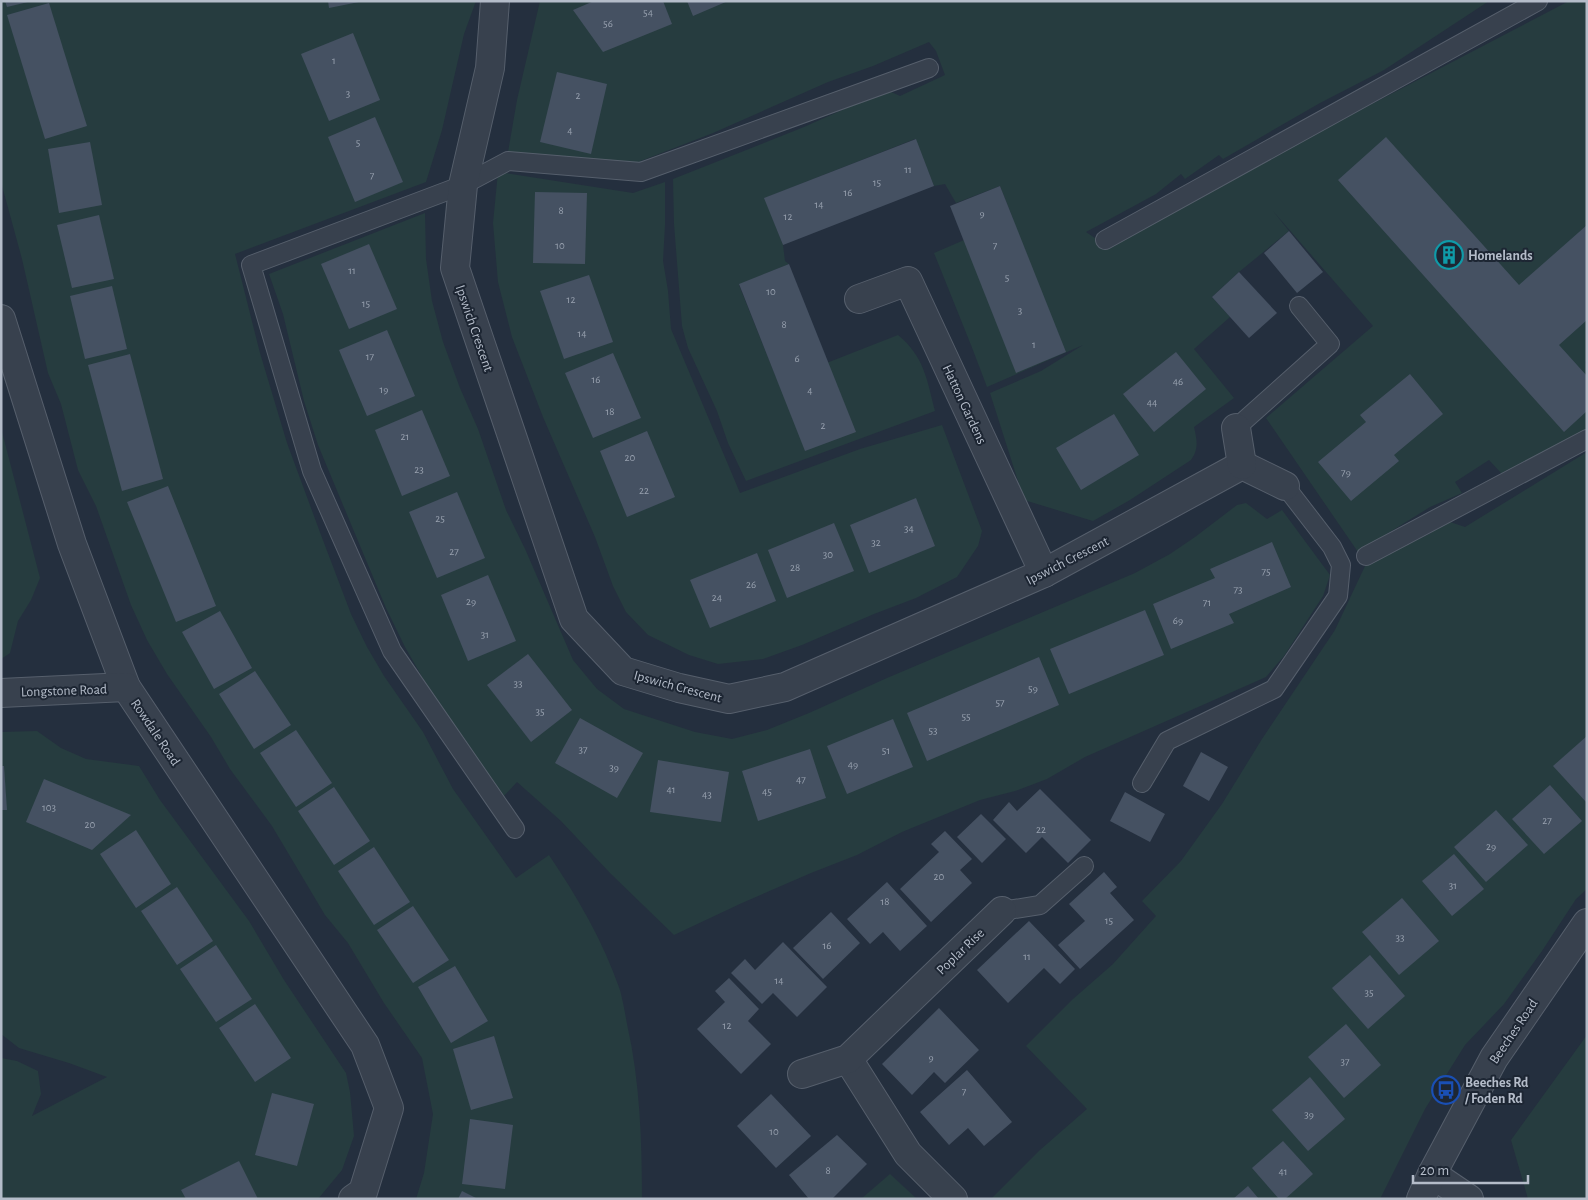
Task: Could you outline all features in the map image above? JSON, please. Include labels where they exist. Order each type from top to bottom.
[{"type":"street","name":"Ipswich Crescent","points":[[495,1],[490,68],[463,185],[455,268],[574,619],[623,671],[679,688],[729,699],[785,687],[1044,573],[1242,465]]},
{"type":"street","name":"Hatton Gardens","points":[[859,299],[908,281],[1044,573]]},
{"type":"street","name":"Rowdale Road","points":[[1,319],[72,544],[126,687],[365,1045],[389,1108],[363,1192],[353,1199]]},
{"type":"street","points":[[1236,428],[1242,465],[1285,486]]},
{"type":"street","name":"Longstone Road","points":[[1,693],[126,687]]},
{"type":"street","name":"Poplar Rise","points":[[802,1074],[848,1059],[1002,911]]},
{"type":"street","name":"Beeches Road","points":[[1421,1199],[1432,1174],[1494,1058],[1587,923]]},
{"type":"street","points":[[848,1059],[908,1154],[953,1199]]},
{"type":"street","points":[[1432,1174],[1469,1199]]},
{"type":"lane","points":[[1105,240],[1538,1]]},
{"type":"lane","points":[[516,829],[392,651],[312,470],[251,265],[463,185],[508,161],[641,172],[928,68]]},
{"type":"lane","points":[[1236,428],[1330,344],[1299,306]]},
{"type":"lane","points":[[1366,556],[1587,439]]},
{"type":"lane","points":[[1142,783],[1167,741],[1274,689],[1338,596],[1341,565],[1332,547],[1285,486]]},
{"type":"lane","name":"Poplar Rise","points":[[1002,911],[1040,905],[1084,866]]},
{"type":"green space","points":[[1,1],[476,1],[464,34],[442,130],[426,182],[235,254],[260,353],[287,443],[351,614],[367,647],[384,676],[423,732],[453,789],[516,878],[549,855],[580,904],[606,954],[621,994],[635,1067],[641,1133],[642,1199],[416,1199],[424,1173],[433,1114],[422,1058],[384,1003],[348,943],[325,915],[272,826],[230,769],[211,737],[167,674],[147,640],[131,605],[96,506],[78,470],[61,404],[48,373],[22,259],[1,182]]},
{"type":"green space","points":[[540,1],[1489,1],[1384,70],[1320,103],[1223,159],[1219,155],[1185,179],[1181,174],[1156,194],[1086,232],[1108,247],[1240,173],[1569,1],[1587,1],[1587,361],[1585,362],[1587,365],[1587,429],[1502,474],[1489,460],[1455,482],[1462,493],[1430,507],[1358,552],[1266,418],[1373,326],[1273,211],[1289,231],[1212,297],[1230,317],[1194,349],[1234,398],[1194,427],[1197,444],[1191,460],[1130,500],[1093,521],[1024,500],[990,393],[1041,371],[1083,345],[987,387],[934,253],[1013,219],[1000,186],[956,203],[945,184],[934,186],[915,139],[765,198],[783,245],[785,261],[789,264],[739,285],[778,382],[898,335],[914,351],[919,360],[927,379],[935,411],[746,481],[688,348],[682,326],[674,224],[673,179],[804,127],[887,90],[900,96],[945,75],[936,51],[929,42],[873,66],[828,82],[713,133],[633,164],[508,152],[517,100]]},
{"type":"green space","points":[[498,172],[633,193],[665,182],[663,261],[671,329],[740,493],[860,449],[942,425],[982,531],[978,546],[957,577],[916,598],[763,659],[718,664],[689,655],[648,635],[626,612],[613,586],[595,537],[543,417],[512,337],[498,282],[493,223]]},
{"type":"green space","points":[[425,213],[426,259],[432,301],[443,342],[478,429],[506,510],[526,551],[573,660],[597,689],[624,709],[695,732],[732,739],[767,730],[1135,573],[1170,554],[1237,505],[1246,503],[1267,519],[1282,510],[1330,575],[1323,596],[1284,656],[1266,677],[1085,757],[1047,779],[1015,791],[980,800],[902,832],[857,855],[742,903],[674,935],[610,873],[561,821],[517,782],[503,797],[494,788],[465,740],[433,696],[405,647],[386,608],[318,445],[304,401],[283,314],[269,274]]},
{"type":"green space","points":[[1,428],[40,578],[31,600],[18,621],[10,653],[1,659]]},
{"type":"green space","points":[[1587,452],[1587,889],[1576,899],[1504,1004],[1465,1045],[1425,1109],[1380,1199],[991,1199],[1040,1150],[1087,1109],[1026,1046],[1073,999],[1113,964],[1156,916],[1142,901],[1181,861],[1222,804],[1262,739],[1335,630],[1365,566],[1431,533],[1444,520],[1465,527]]},
{"type":"green space","points":[[37,731],[61,748],[86,759],[139,766],[160,800],[249,921],[284,980],[346,1073],[350,1092],[354,1136],[342,1170],[318,1199],[1,1199],[1,1058],[17,1061],[38,1071],[41,1094],[32,1116],[107,1077],[19,1048],[1,1034],[1,732]]},
{"type":"green space","points":[[1587,1035],[1587,1199],[1528,1199],[1511,1140]]},
{"type":"green space","points":[[890,1174],[917,1199],[861,1199]]},
{"type":"building","points":[[5,1],[28,1],[28,2],[7,7]]},
{"type":"building","points":[[328,1],[359,1],[359,2],[329,8]]},
{"type":"building","points":[[594,1],[663,1],[672,24],[603,52],[573,10]]},
{"type":"building","points":[[687,1],[728,1],[693,16]]},
{"type":"building","points":[[49,3],[87,126],[45,139],[7,15]]},
{"type":"building","points":[[353,33],[380,100],[329,121],[301,54]]},
{"type":"building","points":[[557,72],[607,84],[591,154],[540,142]]},
{"type":"building","points":[[375,117],[403,182],[355,202],[328,137]]},
{"type":"building","name":"Homelands","points":[[1386,137],[1519,285],[1587,225],[1587,320],[1559,345],[1587,376],[1587,411],[1564,432],[1338,180]]},
{"type":"building","points":[[916,139],[934,186],[783,245],[764,198]]},
{"type":"building","points":[[90,142],[102,205],[59,213],[48,149]]},
{"type":"building","points":[[1000,186],[1066,352],[1016,373],[950,206]]},
{"type":"building","points":[[535,192],[587,193],[585,264],[533,263]]},
{"type":"building","points":[[99,215],[114,279],[72,288],[57,225]]},
{"type":"building","points":[[1289,231],[1323,272],[1297,293],[1264,253]]},
{"type":"building","points":[[369,244],[397,309],[349,329],[321,264]]},
{"type":"building","points":[[789,264],[856,432],[805,451],[739,284]]},
{"type":"building","points":[[1239,272],[1277,313],[1249,338],[1212,297]]},
{"type":"building","points":[[589,275],[613,342],[564,359],[540,291]]},
{"type":"building","points":[[112,286],[127,349],[85,359],[70,296]]},
{"type":"building","points":[[387,330],[415,396],[367,416],[339,350]]},
{"type":"building","points":[[1176,352],[1206,389],[1154,432],[1123,394]]},
{"type":"building","points":[[613,353],[641,418],[593,438],[565,373]]},
{"type":"building","points":[[130,354],[163,479],[122,491],[88,365]]},
{"type":"building","points":[[1410,374],[1443,414],[1394,455],[1399,461],[1351,501],[1318,462],[1366,422],[1360,415]]},
{"type":"building","points":[[422,410],[450,476],[402,496],[375,430]]},
{"type":"building","points":[[1114,414],[1139,455],[1081,490],[1056,448]]},
{"type":"building","points":[[647,431],[675,497],[627,517],[600,451]]},
{"type":"building","points":[[168,486],[216,606],[176,622],[127,502]]},
{"type":"building","points":[[457,492],[485,558],[437,578],[409,512]]},
{"type":"building","points":[[916,498],[935,546],[869,573],[850,525]]},
{"type":"building","points":[[834,523],[854,571],[787,598],[768,550]]},
{"type":"building","points":[[1272,542],[1291,587],[1229,614],[1234,623],[1171,649],[1153,604],[1215,578],[1210,569]]},
{"type":"building","points":[[757,553],[776,601],[710,628],[690,580]]},
{"type":"building","points":[[488,575],[516,641],[468,661],[441,595]]},
{"type":"building","points":[[1145,610],[1164,655],[1069,694],[1050,649]]},
{"type":"building","points":[[220,611],[252,668],[214,689],[182,632]]},
{"type":"building","points":[[528,654],[572,710],[531,742],[487,685]]},
{"type":"building","points":[[1039,657],[1059,705],[927,761],[907,713]]},
{"type":"building","points":[[255,671],[291,725],[254,749],[219,694]]},
{"type":"building","points":[[580,718],[643,753],[617,798],[555,763]]},
{"type":"building","points":[[893,719],[913,767],[847,794],[827,746]]},
{"type":"building","points":[[296,730],[332,783],[296,807],[260,753]]},
{"type":"building","points":[[1587,736],[1587,803],[1553,766]]},
{"type":"building","points":[[810,749],[826,798],[758,821],[742,771]]},
{"type":"building","points":[[1201,752],[1228,767],[1209,801],[1183,786]]},
{"type":"building","points":[[658,760],[729,772],[721,822],[650,812]]},
{"type":"building","points":[[1,766],[4,766],[7,810],[1,810]]},
{"type":"building","points":[[44,779],[131,815],[92,850],[26,822]]},
{"type":"building","points":[[1550,785],[1582,821],[1544,854],[1512,819]]},
{"type":"building","points":[[334,787],[370,841],[334,865],[298,811]]},
{"type":"building","points":[[1040,789],[1091,840],[1068,863],[1042,837],[1026,853],[993,820],[1009,802],[1017,811]]},
{"type":"building","points":[[1125,792],[1165,814],[1150,842],[1110,821]]},
{"type":"building","points":[[1496,810],[1528,845],[1486,882],[1454,847]]},
{"type":"building","points":[[981,814],[1006,839],[982,863],[957,837]]},
{"type":"building","points":[[136,830],[171,884],[136,908],[100,854]]},
{"type":"building","points":[[945,831],[972,859],[960,870],[972,883],[931,922],[900,889],[939,852],[931,844]]},
{"type":"building","points":[[374,847],[410,902],[374,925],[338,871]]},
{"type":"building","points":[[1454,854],[1484,889],[1452,916],[1422,881]]},
{"type":"building","points":[[1104,872],[1117,887],[1110,893],[1134,920],[1080,969],[1058,945],[1085,921],[1069,904]]},
{"type":"building","points":[[887,882],[927,926],[900,951],[883,932],[870,944],[847,919]]},
{"type":"building","points":[[177,887],[213,941],[177,965],[141,911]]},
{"type":"building","points":[[1402,898],[1439,941],[1399,975],[1362,932]]},
{"type":"building","points":[[413,906],[449,960],[413,983],[377,930]]},
{"type":"building","points":[[831,912],[860,943],[823,979],[793,948]]},
{"type":"building","points":[[1029,921],[1075,969],[1060,984],[1044,968],[1008,1003],[977,970]]},
{"type":"building","points":[[783,942],[827,987],[797,1017],[773,993],[762,1004],[731,973],[745,959],[755,970]]},
{"type":"building","points":[[216,945],[252,999],[216,1022],[180,969]]},
{"type":"building","points":[[1370,955],[1405,996],[1368,1029],[1332,988]]},
{"type":"building","points":[[455,966],[488,1021],[451,1043],[418,987]]},
{"type":"building","points":[[729,978],[759,1009],[748,1021],[771,1044],[741,1074],[697,1029],[725,1002],[715,991]]},
{"type":"building","points":[[255,1004],[291,1058],[255,1082],[219,1028]]},
{"type":"building","points":[[939,1008],[979,1050],[945,1083],[934,1072],[912,1095],[882,1064]]},
{"type":"building","points":[[1346,1024],[1381,1065],[1344,1098],[1308,1057]]},
{"type":"building","points":[[494,1036],[513,1098],[471,1110],[453,1049]]},
{"type":"building","points":[[967,1070],[1012,1122],[984,1146],[968,1128],[949,1145],[920,1112]]},
{"type":"building","points":[[1310,1077],[1345,1119],[1308,1151],[1272,1110]]},
{"type":"building","points":[[272,1093],[314,1104],[297,1166],[255,1155]]},
{"type":"building","points":[[771,1094],[811,1136],[776,1168],[737,1126]]},
{"type":"building","points":[[470,1119],[513,1125],[505,1189],[462,1184]]},
{"type":"building","points":[[837,1135],[867,1164],[832,1199],[809,1199],[789,1175]]},
{"type":"building","points":[[1283,1141],[1313,1174],[1285,1199],[1279,1199],[1252,1168]]},
{"type":"building","points":[[239,1161],[258,1199],[186,1199],[181,1190]]},
{"type":"building","points":[[1248,1186],[1259,1199],[1233,1199]]},
{"type":"building","points":[[462,1191],[478,1199],[458,1199]]},
{"type":"place","name":"Homelands","points":[[1449,255]]},
{"type":"place","name":"Beeches Rd / Foden Rd","points":[[1446,1090]]}]
